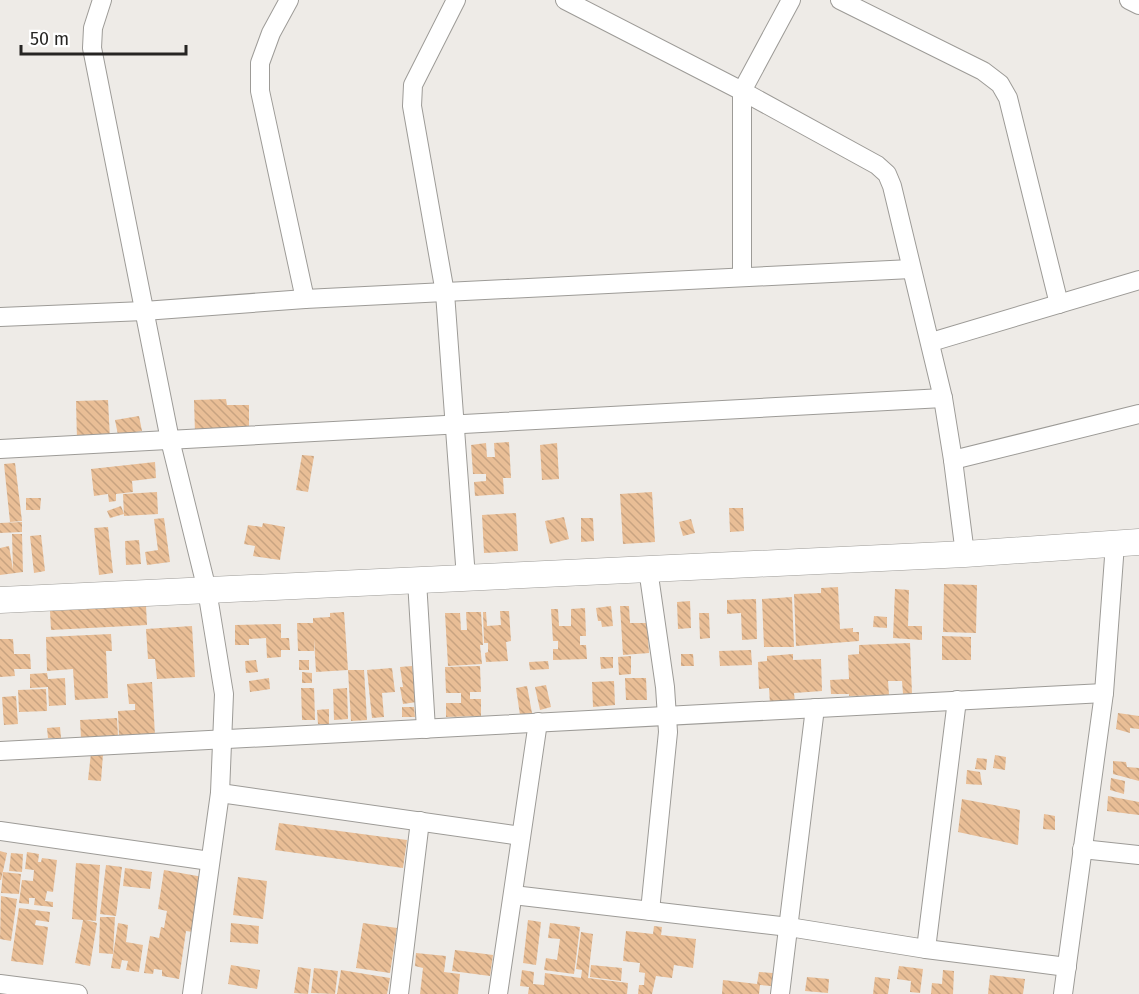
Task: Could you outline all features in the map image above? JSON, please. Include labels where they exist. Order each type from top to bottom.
[{"type":"street","points":[[102,0],[93,28],[92,48],[170,440],[207,590],[224,694],[224,739],[220,793],[192,994]]},
{"type":"street","points":[[289,0],[271,33],[260,63],[260,91],[305,299]]},
{"type":"street","points":[[456,0],[413,85],[412,106],[445,293],[466,578]]},
{"type":"street","points":[[565,0],[742,92],[877,165],[887,174],[931,342],[953,460],[964,554]]},
{"type":"street","points":[[742,277],[742,92],[791,0]]},
{"type":"street","points":[[840,0],[983,71],[1000,84],[1008,98],[1059,303]]},
{"type":"street","points":[[1129,0],[1139,5]]},
{"type":"street","points":[[0,317],[144,311],[305,299],[911,269]]},
{"type":"street","points":[[931,342],[1139,280]]},
{"type":"street","points":[[0,449],[942,398]]},
{"type":"street","points":[[953,460],[1139,414]]},
{"type":"street","points":[[0,600],[964,554],[1127,543],[1063,994]]},
{"type":"street","points":[[648,568],[667,716],[667,745],[650,910]]},
{"type":"street","points":[[417,581],[426,729]]},
{"type":"street","points":[[0,751],[1104,693]]},
{"type":"street","points":[[926,949],[957,700]]},
{"type":"street","points":[[780,994],[815,708]]},
{"type":"street","points":[[498,994],[538,722]]},
{"type":"street","points":[[220,793],[521,836]]},
{"type":"street","points":[[399,994],[420,821]]},
{"type":"street","points":[[0,831],[210,861]]},
{"type":"street","points":[[1082,849],[1139,855]]},
{"type":"street","points":[[513,895],[789,927],[926,949],[1066,967]]},
{"type":"street","points":[[0,984],[33,991],[78,994]]},
{"type":"building","points":[[226,399],[227,405],[249,405],[249,432],[195,433],[194,400]]},
{"type":"building","points":[[108,400],[110,439],[77,440],[76,401]]},
{"type":"building","points":[[139,416],[142,431],[118,435],[115,420]]},
{"type":"building","points":[[509,442],[511,478],[503,478],[504,494],[475,496],[474,482],[486,481],[486,474],[473,474],[471,445],[486,443],[487,457],[495,457],[494,443]]},
{"type":"building","points":[[557,443],[559,479],[542,480],[540,445]]},
{"type":"building","points":[[302,455],[314,456],[308,492],[296,490]]},
{"type":"building","points":[[155,462],[156,478],[132,481],[133,492],[116,494],[116,501],[109,502],[108,494],[94,496],[91,469]]},
{"type":"building","points":[[15,463],[22,521],[10,522],[4,464]]},
{"type":"building","points":[[157,492],[158,514],[124,516],[123,494]]},
{"type":"building","points":[[652,492],[655,542],[623,544],[620,494]]},
{"type":"building","points":[[26,498],[41,498],[40,510],[26,510]]},
{"type":"building","points":[[121,506],[124,514],[110,518],[107,511]]},
{"type":"building","points":[[729,508],[743,508],[744,531],[730,532]]},
{"type":"building","points":[[516,513],[518,551],[484,553],[482,515]]},
{"type":"building","points":[[564,517],[569,539],[550,544],[545,521]]},
{"type":"building","points":[[164,518],[170,562],[147,565],[145,552],[158,550],[154,519]]},
{"type":"building","points":[[581,518],[593,518],[594,541],[581,542]]},
{"type":"building","points":[[691,519],[695,533],[683,536],[679,522]]},
{"type":"building","points":[[22,522],[22,532],[0,533],[0,523]]},
{"type":"building","points":[[263,523],[285,527],[280,560],[253,556],[255,546],[244,544],[248,525],[262,527]]},
{"type":"building","points":[[108,527],[113,573],[99,575],[94,528]]},
{"type":"building","points":[[12,534],[22,534],[23,572],[0,575],[0,548],[9,546],[13,570]]},
{"type":"building","points":[[41,535],[45,571],[34,573],[30,536]]},
{"type":"building","points":[[139,540],[141,564],[126,565],[125,541]]},
{"type":"building","points":[[944,584],[977,585],[976,633],[943,632]]},
{"type":"building","points":[[838,587],[840,629],[853,628],[853,632],[859,632],[859,641],[796,646],[794,594],[821,593],[821,588]]},
{"type":"building","points":[[895,589],[909,590],[908,626],[922,626],[922,640],[893,638]]},
{"type":"building","points":[[792,597],[794,647],[764,647],[762,599]]},
{"type":"building","points":[[756,599],[757,639],[742,640],[741,613],[727,614],[727,600]]},
{"type":"building","points":[[690,601],[691,628],[678,629],[677,602]]},
{"type":"building","points":[[146,606],[147,625],[51,630],[50,611]]},
{"type":"building","points":[[611,606],[613,626],[602,627],[601,621],[598,621],[596,608]]},
{"type":"building","points":[[620,606],[629,606],[630,623],[647,623],[649,653],[623,655]]},
{"type":"building","points":[[585,608],[586,636],[580,636],[580,645],[586,645],[587,659],[553,660],[553,649],[558,649],[558,641],[553,641],[551,609],[558,609],[559,626],[571,626],[571,609]]},
{"type":"building","points":[[500,611],[509,611],[511,641],[506,642],[508,661],[486,662],[485,653],[488,652],[488,643],[484,643],[483,612],[486,612],[487,626],[501,625]]},
{"type":"building","points":[[344,612],[348,670],[316,672],[314,639],[314,651],[298,651],[297,623],[313,623],[313,618],[330,617],[330,613]]},
{"type":"building","points":[[466,612],[481,612],[482,664],[448,666],[445,613],[460,613],[461,630],[467,630]]},
{"type":"building","points":[[699,613],[709,613],[710,638],[700,639]]},
{"type":"building","points":[[874,616],[887,617],[887,628],[873,627]]},
{"type":"building","points":[[281,624],[281,638],[289,638],[290,650],[281,650],[281,657],[267,658],[266,638],[249,639],[249,645],[235,645],[235,625]]},
{"type":"building","points":[[192,626],[195,677],[157,679],[155,659],[148,659],[146,629]]},
{"type":"building","points":[[111,634],[112,651],[106,651],[108,698],[75,700],[73,669],[47,671],[46,637]]},
{"type":"building","points":[[942,636],[971,637],[971,660],[942,660]]},
{"type":"building","points":[[0,639],[13,639],[14,654],[30,654],[31,669],[14,669],[15,676],[0,677]]},
{"type":"building","points":[[910,643],[912,694],[903,694],[902,681],[888,681],[889,695],[831,694],[830,680],[849,679],[848,655],[859,654],[859,645]]},
{"type":"building","points":[[751,650],[752,665],[720,666],[719,651]]},
{"type":"building","points":[[681,654],[693,654],[694,666],[681,666]]},
{"type":"building","points":[[793,654],[793,660],[821,659],[822,691],[794,693],[795,703],[770,704],[769,688],[759,689],[758,662],[767,661],[767,656]]},
{"type":"building","points":[[631,656],[631,674],[619,675],[618,657]]},
{"type":"building","points":[[600,657],[613,657],[613,668],[601,669]]},
{"type":"building","points":[[256,660],[258,672],[246,673],[245,661]]},
{"type":"building","points":[[299,660],[309,660],[309,670],[299,670]]},
{"type":"building","points":[[548,661],[549,669],[530,670],[529,662]]},
{"type":"building","points":[[412,666],[417,702],[403,704],[400,667]]},
{"type":"building","points":[[480,666],[481,692],[470,692],[470,699],[481,699],[481,716],[446,717],[446,703],[461,703],[461,693],[446,693],[445,667]]},
{"type":"building","points":[[392,668],[395,692],[382,693],[384,717],[372,718],[367,670]]},
{"type":"building","points":[[348,670],[364,670],[367,720],[351,721]]},
{"type":"building","points":[[302,672],[312,673],[312,683],[302,683]]},
{"type":"building","points":[[47,673],[48,679],[65,678],[66,705],[49,706],[48,687],[30,688],[30,674]]},
{"type":"building","points":[[269,678],[270,689],[250,692],[249,681]]},
{"type":"building","points":[[625,678],[646,678],[647,700],[626,700]]},
{"type":"building","points":[[614,681],[615,705],[593,707],[592,682]]},
{"type":"building","points":[[152,682],[155,736],[119,738],[118,711],[135,710],[135,704],[129,704],[127,684]]},
{"type":"building","points":[[546,685],[551,707],[540,710],[535,687]]},
{"type":"building","points":[[527,686],[532,713],[520,715],[516,688]]},
{"type":"building","points":[[301,688],[314,688],[315,720],[302,720]]},
{"type":"building","points":[[347,688],[348,719],[334,720],[333,689]]},
{"type":"building","points":[[46,689],[47,711],[19,712],[18,690]]},
{"type":"building","points":[[16,696],[18,724],[4,725],[2,697]]},
{"type":"building","points":[[402,707],[414,707],[415,717],[402,717]]},
{"type":"building","points":[[329,709],[329,724],[318,724],[317,710]]},
{"type":"building","points":[[1118,713],[1139,716],[1139,729],[1130,728],[1130,733],[1116,729]]},
{"type":"building","points":[[117,718],[118,736],[81,738],[80,720]]},
{"type":"building","points":[[60,727],[61,738],[48,738],[47,728]]},
{"type":"building","points":[[91,753],[103,754],[101,781],[88,780]]},
{"type":"building","points":[[995,755],[1006,757],[1005,770],[993,768]]},
{"type":"building","points":[[977,758],[987,759],[986,770],[975,769]]},
{"type":"building","points":[[1113,761],[1126,762],[1127,767],[1139,768],[1139,781],[1113,774]]},
{"type":"building","points":[[967,770],[980,772],[982,785],[966,784]]},
{"type":"building","points":[[1111,778],[1125,781],[1124,794],[1110,790]]},
{"type":"building","points":[[1108,796],[1139,802],[1139,815],[1107,811]]},
{"type":"building","points":[[962,799],[1020,810],[1018,845],[958,832]]},
{"type":"building","points":[[1044,814],[1055,816],[1055,830],[1043,829]]},
{"type":"building","points":[[279,823],[407,840],[403,868],[275,850]]},
{"type":"building","points":[[0,851],[7,853],[1,880],[0,880]]},
{"type":"building","points":[[27,852],[39,854],[38,862],[41,862],[42,858],[57,860],[53,892],[47,891],[45,901],[53,902],[53,907],[34,905],[35,898],[29,898],[29,904],[19,903],[22,880],[33,881],[34,870],[25,869]]},
{"type":"building","points":[[11,853],[23,854],[22,872],[9,871]]},
{"type":"building","points":[[76,863],[100,865],[96,921],[86,920],[97,923],[90,966],[75,963],[83,920],[72,919]]},
{"type":"building","points":[[106,865],[122,867],[116,916],[100,914]]},
{"type":"building","points":[[125,868],[152,872],[150,889],[123,886]]},
{"type":"building","points":[[164,870],[203,877],[193,932],[186,931],[179,979],[162,976],[162,970],[154,969],[153,974],[144,973],[150,936],[159,938],[161,927],[164,928],[167,911],[158,909]]},
{"type":"building","points":[[3,872],[21,874],[19,894],[1,893]]},
{"type":"building","points":[[238,877],[267,881],[263,919],[233,915]]},
{"type":"building","points":[[1,896],[17,899],[11,941],[0,939]]},
{"type":"building","points":[[19,908],[50,912],[49,922],[36,920],[35,925],[48,927],[43,965],[11,961]]},
{"type":"building","points":[[100,917],[115,917],[113,954],[99,953]]},
{"type":"building","points":[[528,920],[541,922],[536,965],[523,963]]},
{"type":"building","points":[[118,923],[128,925],[126,942],[143,945],[139,972],[126,970],[128,961],[122,960],[120,969],[111,968]]},
{"type":"building","points":[[231,923],[259,926],[258,944],[230,942]]},
{"type":"building","points":[[363,923],[397,928],[390,973],[356,968]]},
{"type":"building","points":[[550,923],[580,927],[574,974],[544,970],[546,958],[557,960],[560,939],[548,938]]},
{"type":"building","points":[[654,926],[662,927],[661,935],[696,939],[693,968],[674,965],[672,978],[656,976],[652,994],[638,994],[639,985],[644,985],[645,973],[639,972],[640,963],[623,961],[626,931],[653,934]]},
{"type":"building","points":[[581,932],[593,934],[588,978],[628,983],[627,994],[528,994],[529,987],[520,986],[522,970],[534,972],[533,984],[544,985],[545,973],[581,978],[582,970],[576,969]]},
{"type":"building","points":[[455,950],[493,955],[490,976],[452,971]]},
{"type":"building","points":[[416,953],[446,956],[444,972],[460,974],[458,994],[420,994],[423,968],[415,966]]},
{"type":"building","points":[[231,965],[260,970],[257,989],[228,984]]},
{"type":"building","points":[[591,965],[622,968],[621,981],[590,977]]},
{"type":"building","points":[[899,966],[923,969],[920,993],[910,992],[911,981],[897,979]]},
{"type":"building","points":[[298,967],[311,969],[308,994],[294,993]]},
{"type":"building","points":[[314,968],[338,971],[335,994],[311,993]]},
{"type":"building","points":[[341,970],[390,978],[387,994],[337,994]]},
{"type":"building","points":[[943,970],[954,971],[953,994],[931,994],[932,983],[942,984]]},
{"type":"building","points":[[759,972],[773,973],[771,986],[760,985],[759,994],[722,994],[723,980],[757,984]]},
{"type":"building","points":[[990,975],[1025,979],[1023,994],[988,994]]},
{"type":"building","points":[[807,977],[829,979],[828,993],[805,991]]},
{"type":"building","points":[[875,977],[890,979],[888,994],[873,994]]}]
